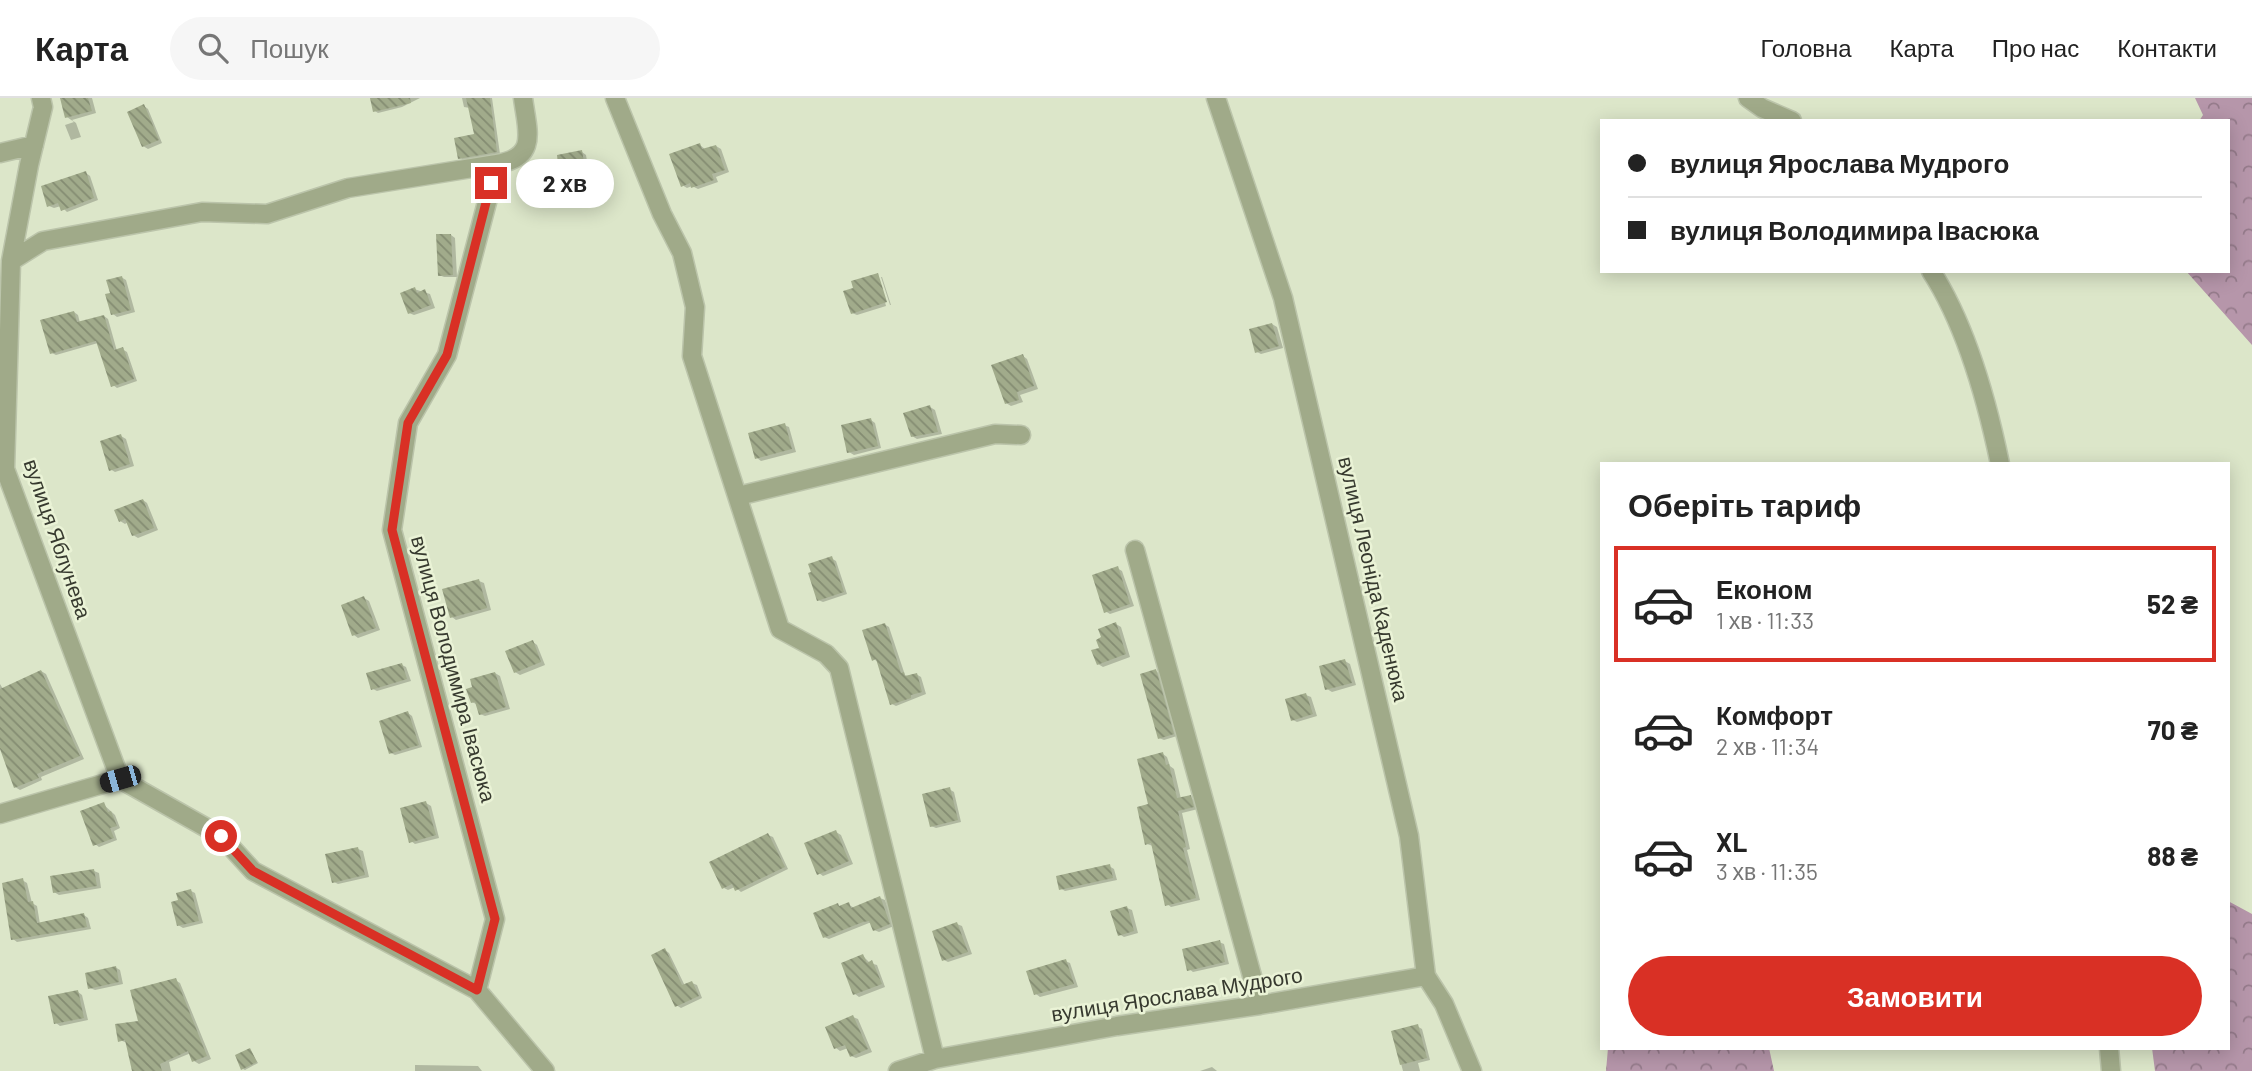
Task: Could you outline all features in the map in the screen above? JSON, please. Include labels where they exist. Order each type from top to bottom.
[{"type":"street","name":"вулиця Яблунева","points":[[41,98],[43,107],[11,261],[3,457],[5,469],[120,779]]},
{"type":"street","points":[[11,261],[43,242],[202,212],[267,214],[348,188],[512,161],[523,153],[528,142],[523,98]]},
{"type":"street","points":[[615,98],[662,214],[682,253],[695,307],[692,356],[780,629],[825,654],[839,668],[935,1059]]},
{"type":"street","name":"вулиця Леоніда Каденюка","points":[[1216,98],[1283,298],[1409,836],[1426,976],[1444,1004],[1472,1071]]},
{"type":"street","points":[[1748,98],[1762,108],[1787,119]]},
{"type":"street","points":[[0,153],[34,145]]},
{"type":"street","name":"вулиця Володимира Івасюка","points":[[477,990],[495,919],[392,530],[408,423],[447,355],[497,163]]},
{"type":"street","points":[[1932,273],[1945,292],[1964,340],[2000,462]]},
{"type":"street","points":[[738,496],[995,434],[1021,435]]},
{"type":"street","points":[[1135,550],[1260,1005]]},
{"type":"street","points":[[0,814],[120,779],[221,836],[253,871],[477,990],[545,1071]]},
{"type":"street","name":"вулиця Ярослава Мудрого","points":[[898,1071],[935,1059],[1117,1026],[1260,1005],[1426,976]]},
{"type":"street","points":[[2109,1050],[2111,1071]]},
{"type":"green space","points":[[2195,98],[2252,98],[2252,345],[2188,273],[2230,273],[2230,119],[2200,119],[2203,115]]},
{"type":"green space","points":[[2230,902],[2252,914],[2252,1071],[2155,1071],[2152,1050],[2230,1050]]},
{"type":"green space","points":[[1608,1050],[1769,1050],[1774,1071],[1606,1071]]},
{"type":"building","points":[[60,98],[88,98],[92,111],[65,118]]},
{"type":"building","points":[[370,98],[410,98],[411,103],[373,112]]},
{"type":"building","points":[[466,98],[490,98],[497,152],[458,159],[454,138],[474,134]]},
{"type":"building","points":[[144,104],[159,140],[142,147],[127,112]]},
{"type":"building","points":[[700,143],[702,149],[716,145],[725,170],[712,174],[714,180],[691,188],[690,183],[681,187],[669,154]]},
{"type":"building","points":[[582,150],[588,189],[558,194],[553,166],[558,165],[557,155]]},
{"type":"building","points":[[86,171],[94,198],[61,211],[58,203],[47,207],[41,186]]},
{"type":"building","points":[[436,234],[451,234],[453,275],[438,276]]},
{"type":"building","points":[[878,273],[887,302],[851,314],[843,291],[853,288],[851,281]]},
{"type":"building","points":[[122,276],[131,310],[111,315],[105,294],[110,293],[106,280]]},
{"type":"building","points":[[415,287],[417,293],[425,289],[431,305],[408,314],[400,293]]},
{"type":"building","points":[[74,311],[77,322],[104,315],[114,350],[123,347],[134,379],[111,387],[96,341],[50,354],[40,320]]},
{"type":"building","points":[[1272,323],[1279,346],[1255,353],[1249,329]]},
{"type":"building","points":[[1023,354],[1034,386],[1017,392],[1019,400],[1005,404],[991,365]]},
{"type":"building","points":[[930,405],[938,432],[911,437],[903,413]]},
{"type":"building","points":[[871,418],[878,446],[847,453],[841,425]]},
{"type":"building","points":[[785,423],[792,449],[755,459],[748,433]]},
{"type":"building","points":[[121,434],[130,464],[109,471],[100,441]]},
{"type":"building","points":[[143,499],[154,528],[132,536],[125,519],[119,522],[114,510]]},
{"type":"building","points":[[832,556],[844,592],[817,601],[808,573],[811,572],[808,564]]},
{"type":"building","points":[[1118,566],[1130,604],[1104,613],[1092,575]]},
{"type":"building","points":[[479,579],[487,608],[450,618],[442,589]]},
{"type":"building","points":[[364,596],[376,628],[352,636],[341,605]]},
{"type":"building","points":[[1116,622],[1126,654],[1097,665],[1091,650],[1099,648],[1096,640],[1101,637],[1098,629]]},
{"type":"building","points":[[885,623],[901,673],[904,672],[905,676],[917,673],[922,692],[890,705],[876,659],[872,661],[862,630]]},
{"type":"building","points":[[533,640],[541,662],[514,673],[505,651]]},
{"type":"building","points":[[1345,659],[1352,683],[1325,690],[1319,666]]},
{"type":"building","points":[[402,663],[407,679],[371,690],[366,673]]},
{"type":"building","points":[[1156,669],[1174,734],[1158,739],[1140,674]]},
{"type":"building","points":[[41,670],[80,756],[37,774],[39,778],[14,788],[0,749],[0,689]]},
{"type":"building","points":[[495,672],[506,707],[479,715],[475,702],[471,703],[466,689],[472,687],[470,679]]},
{"type":"building","points":[[1306,693],[1313,714],[1291,721],[1285,699]]},
{"type":"building","points":[[408,711],[419,745],[389,754],[379,721]]},
{"type":"building","points":[[1163,752],[1166,765],[1169,764],[1177,798],[1191,795],[1194,807],[1178,811],[1186,847],[1183,848],[1196,898],[1165,906],[1151,843],[1145,845],[1137,807],[1148,804],[1137,759]]},
{"type":"building","points":[[950,787],[958,820],[930,827],[922,794]]},
{"type":"building","points":[[426,801],[436,835],[409,843],[400,808]]},
{"type":"building","points":[[104,802],[117,826],[110,828],[114,838],[93,846],[80,811]]},
{"type":"building","points":[[836,830],[849,861],[817,875],[804,843]]},
{"type":"building","points":[[768,833],[785,867],[735,891],[732,884],[722,889],[709,862]]},
{"type":"building","points":[[358,847],[365,875],[332,883],[325,854]]},
{"type":"building","points":[[1110,864],[1113,878],[1059,890],[1056,876]]},
{"type":"building","points":[[94,869],[97,886],[53,893],[50,876]]},
{"type":"building","points":[[23,878],[28,902],[33,901],[37,923],[84,913],[87,927],[11,940],[2,883]]},
{"type":"building","points":[[191,889],[199,921],[177,926],[171,902],[178,900],[176,893]]},
{"type":"building","points":[[880,896],[890,924],[873,931],[869,921],[863,922],[823,938],[813,913],[838,903],[839,906],[849,902],[851,908]]},
{"type":"building","points":[[1127,906],[1134,931],[1118,936],[1110,911]]},
{"type":"building","points":[[957,922],[968,952],[942,961],[932,931]]},
{"type":"building","points":[[1220,940],[1225,962],[1187,971],[1182,949]]},
{"type":"building","points":[[665,948],[682,985],[692,981],[699,996],[675,1007],[651,955]]},
{"type":"building","points":[[863,954],[867,963],[872,960],[882,984],[853,995],[841,963]]},
{"type":"building","points":[[1066,959],[1074,984],[1034,995],[1026,971]]},
{"type":"building","points":[[116,966],[119,982],[88,989],[85,973]]},
{"type":"building","points":[[176,978],[207,1056],[192,1062],[188,1051],[160,1064],[162,1071],[132,1071],[125,1040],[118,1042],[115,1024],[138,1021],[130,990]]},
{"type":"building","points":[[78,990],[84,1018],[54,1024],[48,996]]},
{"type":"building","points":[[853,1015],[868,1049],[850,1057],[845,1045],[834,1049],[825,1027]]},
{"type":"building","points":[[1418,1024],[1427,1058],[1400,1065],[1391,1031]]},
{"type":"building","points":[[250,1048],[257,1062],[241,1070],[235,1055]]},
{"type":"route","points":[[221,836],[253,871],[477,990],[495,919],[392,530],[408,423],[447,355],[491,183]]}]
